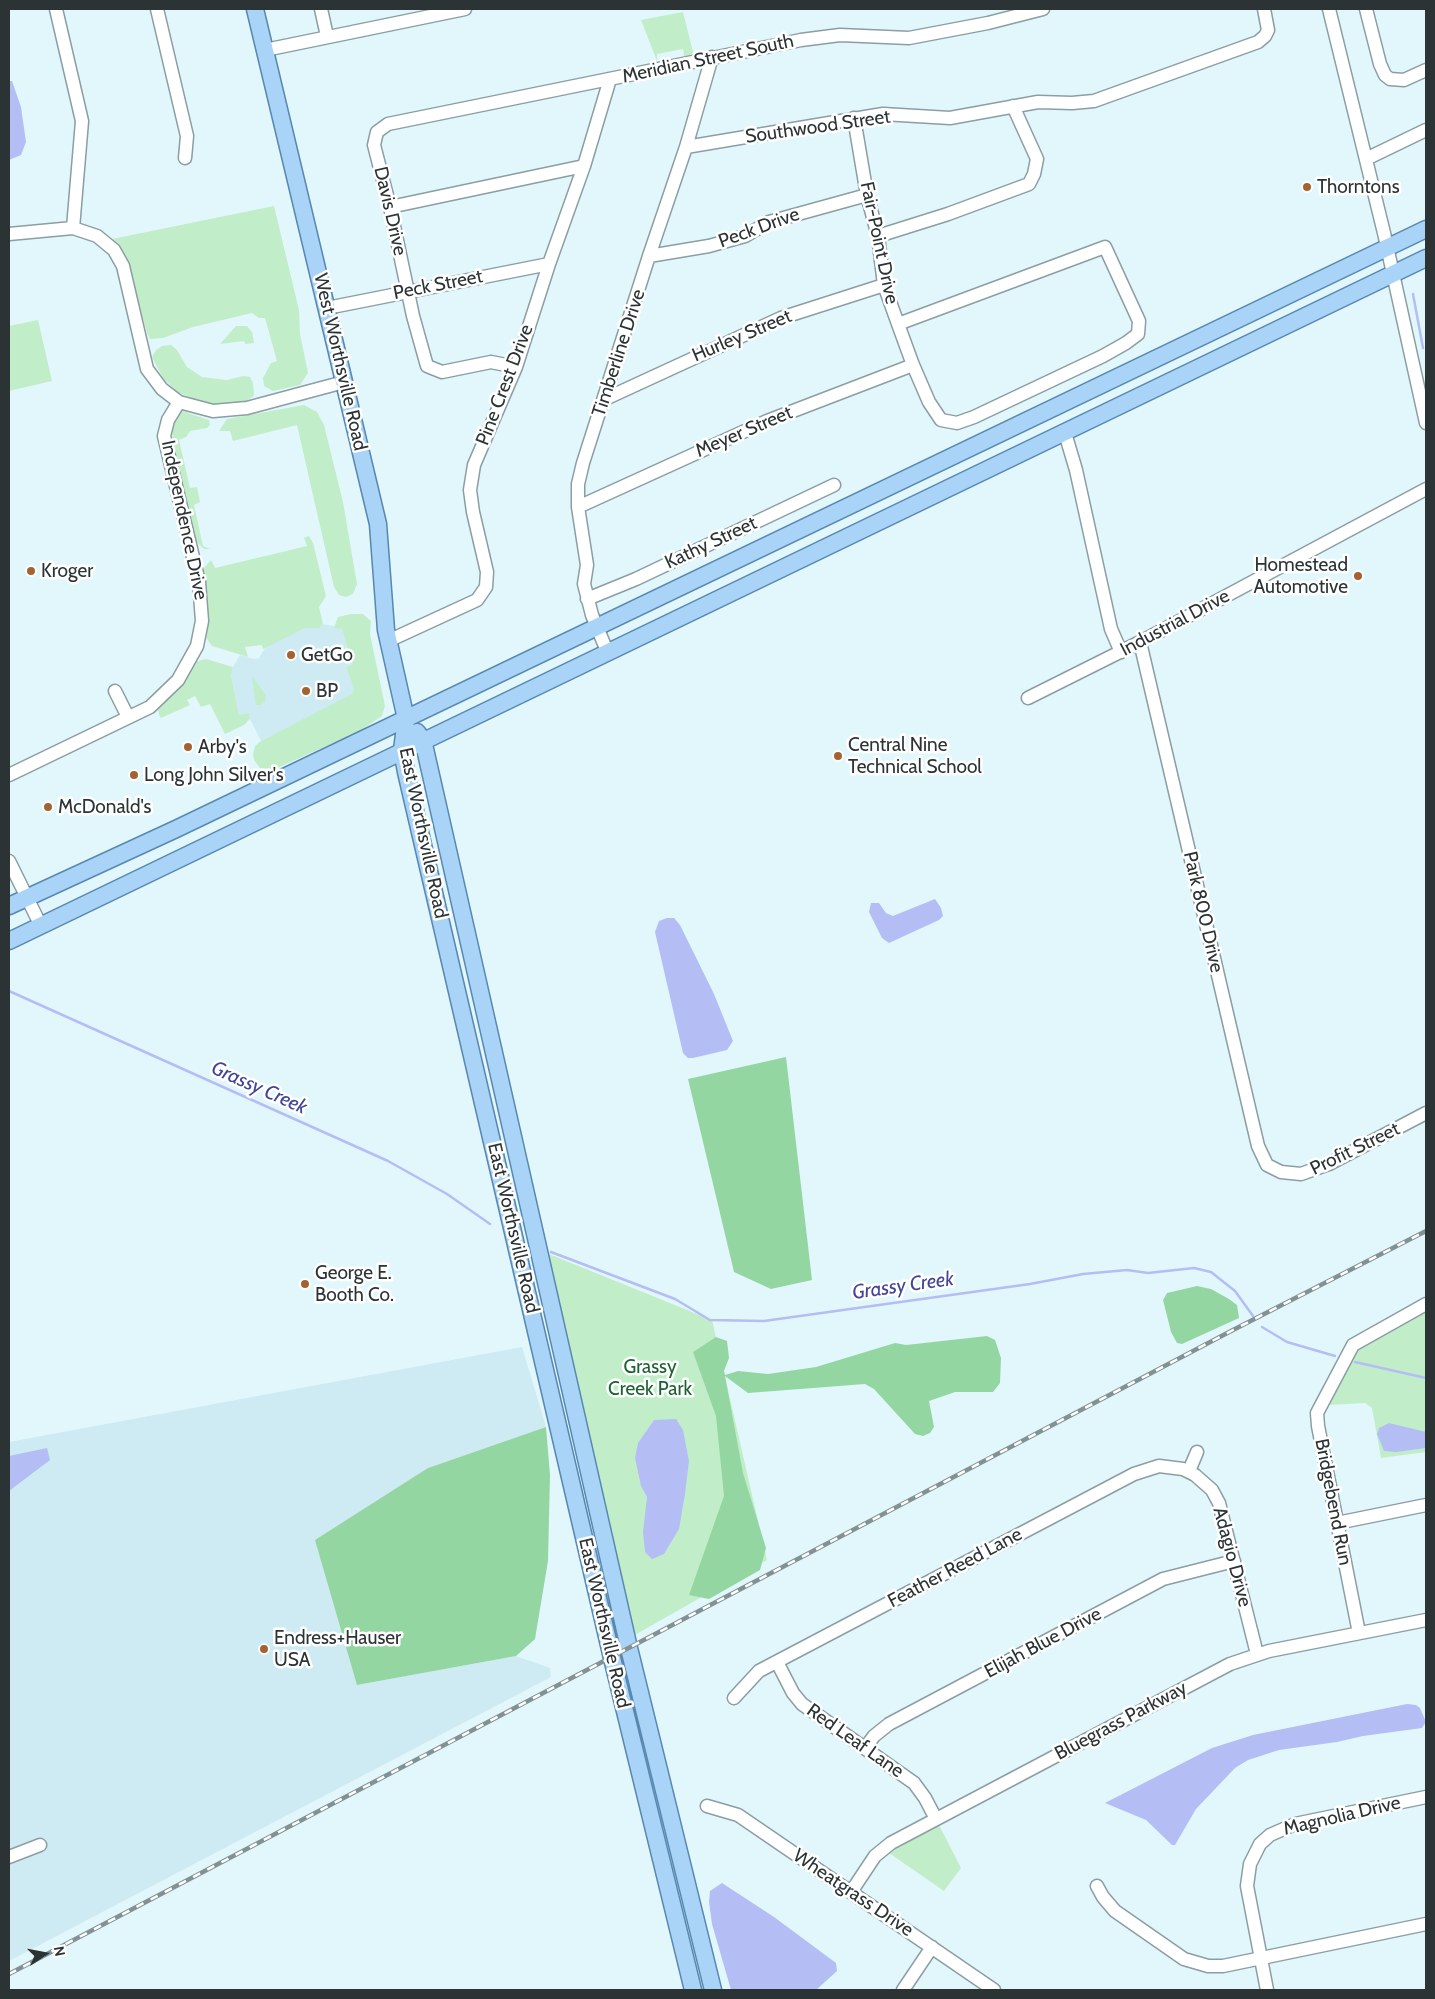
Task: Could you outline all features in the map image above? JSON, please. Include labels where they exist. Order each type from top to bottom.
[{"type":"main road","name":"West Worthsville Road","points":[[255,9],[378,524],[383,607],[388,641],[406,719]]},
{"type":"main road","points":[[9,906],[406,719],[1426,229]]},
{"type":"main road","points":[[9,941],[607,651],[1065,433],[1426,258]]},
{"type":"main road","name":"East Worthsville Road","points":[[406,719],[423,740],[630,1648],[713,1990]]},
{"type":"main road","name":"East Worthsville Road","points":[[406,719],[402,750],[612,1658],[693,1990]]},
{"type":"street","points":[[56,9],[82,121],[73,228]]},
{"type":"street","points":[[157,9],[187,136],[185,158]]},
{"type":"street","points":[[321,9],[327,36]]},
{"type":"street","points":[[265,50],[465,9]]},
{"type":"street","name":"Meridian Street South","points":[[376,132],[388,124],[801,40],[840,35],[909,38],[988,23],[1043,9]]},
{"type":"street","name":"Southwood Street","points":[[686,147],[883,114],[950,118],[1038,102],[1072,103],[1110,96],[1258,42],[1266,36],[1268,24],[1264,9]]},
{"type":"street","points":[[1329,9],[1388,247],[1426,423]]},
{"type":"street","points":[[1366,9],[1382,71],[1390,79],[1404,80],[1426,70]]},
{"type":"street","name":"Timberline Drive","points":[[607,651],[587,599],[584,584],[587,564],[578,507],[578,484],[649,256],[686,147],[712,57]]},
{"type":"street","name":"Pine Crest Drive","points":[[388,641],[477,600],[486,587],[487,572],[473,512],[470,490],[474,465],[516,367],[549,264],[584,166],[610,79]]},
{"type":"street","points":[[878,236],[1028,184],[1034,174],[1037,159],[1013,106]]},
{"type":"street","name":"Fair-Point Drive","points":[[854,118],[867,195],[878,236],[884,285],[914,365]]},
{"type":"street","points":[[1366,159],[1426,130]]},
{"type":"street","name":"Davis Drive","points":[[376,132],[374,145],[390,207],[407,290]]},
{"type":"street","points":[[390,207],[584,166]]},
{"type":"street","name":"Peck Drive","points":[[649,256],[709,246],[745,236],[769,222],[867,195]]},
{"type":"street","points":[[9,234],[73,228],[97,236],[114,250],[123,266],[148,369],[162,389],[179,402],[213,411],[247,408],[344,382]]},
{"type":"street","points":[[898,324],[1106,247],[1139,321],[1138,334],[1126,343],[956,424],[941,420],[929,402],[914,365]]},
{"type":"street","name":"Peck Street","points":[[327,308],[407,290],[549,264]]},
{"type":"street","name":"Hurley Street","points":[[605,398],[782,318],[884,285]]},
{"type":"street","points":[[407,290],[428,366],[442,372],[491,362],[516,367]]},
{"type":"street","name":"Meyer Street","points":[[578,507],[767,420],[914,365]]},
{"type":"street","name":"Independence Drive","points":[[9,774],[150,707],[178,680],[197,646],[202,621],[199,582],[164,436],[168,420],[179,402]]},
{"type":"street","points":[[1065,433],[1076,470],[1111,628],[1121,652]]},
{"type":"street","name":"Kathy Street","points":[[587,599],[636,579],[834,485]]},
{"type":"street","name":"Industrial Drive","points":[[1028,698],[1121,652],[1426,489]]},
{"type":"street","name":"Park 800 Drive","points":[[1140,642],[1258,1146],[1267,1165],[1281,1172]]},
{"type":"street","points":[[115,691],[128,717]]},
{"type":"street","points":[[9,861],[28,896],[41,926]]},
{"type":"street","name":"Profit Street","points":[[1281,1172],[1301,1174],[1329,1164],[1426,1113]]},
{"type":"street","name":"Bridgebend Run","points":[[1359,1634],[1316,1420],[1320,1406],[1352,1347],[1363,1338],[1426,1304]]},
{"type":"street","points":[[1189,1471],[1197,1452]]},
{"type":"street","name":"Feather Reed Lane","points":[[734,1698],[752,1677],[776,1662],[1134,1474],[1159,1466],[1189,1471]]},
{"type":"street","name":"Adagio Drive","points":[[1189,1471],[1202,1479],[1219,1503],[1257,1654]]},
{"type":"street","points":[[1337,1523],[1426,1505]]},
{"type":"street","name":"Elijah Blue Drive","points":[[865,1748],[874,1736],[889,1724],[1164,1579],[1234,1561]]},
{"type":"street","name":"Bluegrass Parkway","points":[[851,1892],[871,1861],[883,1848],[1230,1664],[1257,1654],[1426,1620]]},
{"type":"street","name":"Red Leaf Lane","points":[[776,1662],[793,1693],[802,1704],[914,1783],[926,1798],[936,1819]]},
{"type":"street","name":"Magnolia Drive","points":[[1267,1990],[1247,1878],[1252,1857],[1265,1839],[1282,1828],[1295,1824],[1426,1797]]},
{"type":"street","name":"Wheatgrass Drive","points":[[707,1806],[738,1814],[994,1990]]},
{"type":"street","points":[[9,1857],[40,1845]]},
{"type":"street","points":[[1097,1886],[1103,1897],[1115,1911],[1190,1962],[1215,1966],[1426,1924]]},
{"type":"street","points":[[903,1990],[932,1947]]},
{"type":"shaded area","points":[[323,624],[342,628],[348,652],[343,653],[350,657],[353,664],[346,667],[354,689],[352,695],[261,741],[247,713],[239,716],[231,675],[233,667],[240,655],[254,659],[259,658],[267,645],[305,628],[319,628]]},
{"type":"shaded area","points":[[522,1347],[546,1427],[428,1468],[357,1685],[516,1656],[550,1668],[551,1677],[9,1961],[9,1442]]},
{"type":"green space","points":[[683,12],[694,56],[684,56],[683,49],[657,54],[657,61],[641,20]]},
{"type":"green space","points":[[274,206],[299,310],[300,334],[308,373],[300,385],[273,391],[264,386],[263,378],[271,363],[277,361],[265,318],[259,318],[252,313],[193,327],[163,338],[150,339],[126,256],[112,239]]},
{"type":"green space","points":[[38,320],[52,381],[9,391],[9,326]]},
{"type":"green space","points":[[236,326],[247,326],[252,332],[254,343],[245,344],[244,341],[220,344]]},
{"type":"green space","points":[[171,345],[177,350],[187,367],[202,377],[227,380],[243,376],[250,377],[253,383],[254,396],[244,402],[224,406],[206,404],[177,392],[163,378],[152,357],[156,350],[162,346]]},
{"type":"green space","points":[[304,405],[317,412],[324,425],[343,502],[357,584],[353,594],[346,597],[339,595],[334,587],[297,425],[233,441],[230,431],[219,431],[227,419]]},
{"type":"green space","points":[[182,411],[209,420],[210,425],[207,428],[190,431],[186,437],[179,440],[190,488],[197,487],[200,502],[194,505],[203,546],[210,549],[204,549],[194,539],[173,445],[172,423],[177,414]]},
{"type":"green space","points":[[309,536],[313,543],[326,596],[319,607],[323,624],[319,628],[305,628],[263,649],[262,645],[245,647],[248,657],[212,646],[205,636],[207,597],[202,570],[211,560],[215,568],[307,546],[304,538]]},
{"type":"green space","points":[[363,614],[371,621],[370,634],[385,706],[382,716],[348,739],[333,743],[275,769],[260,768],[254,760],[253,754],[255,746],[261,741],[352,694],[354,689],[346,667],[353,664],[349,657],[343,660],[341,656],[348,651],[342,629],[334,628],[338,617]]},
{"type":"green space","points":[[206,659],[233,667],[231,675],[239,715],[249,713],[250,719],[244,725],[225,734],[210,704],[201,707],[195,696],[187,700],[190,705],[161,718],[159,715],[158,708],[180,685],[195,662]]},
{"type":"green space","points":[[252,676],[266,696],[265,702],[260,705],[256,705]]},
{"type":"green space","points":[[786,1057],[812,1280],[771,1289],[734,1272],[688,1079]]},
{"type":"green space","name":"Grassy Creek Park","points":[[544,1252],[712,1320],[767,1560],[633,1636]]},
{"type":"green space","points":[[1197,1286],[1211,1289],[1237,1305],[1239,1318],[1182,1344],[1177,1343],[1171,1332],[1163,1300],[1167,1293]]},
{"type":"green space","points":[[1426,1312],[1426,1452],[1381,1458],[1372,1408],[1365,1403],[1328,1405],[1352,1358],[1362,1344]]},
{"type":"green space","points":[[987,1336],[995,1340],[1001,1358],[1000,1383],[993,1392],[955,1392],[929,1401],[934,1427],[930,1433],[923,1436],[915,1434],[874,1389],[865,1384],[748,1393],[725,1376],[743,1473],[766,1548],[760,1570],[709,1599],[689,1595],[724,1496],[716,1416],[693,1352],[716,1337],[727,1341],[729,1358],[724,1371],[725,1375],[738,1371],[768,1374],[816,1367],[895,1343],[906,1345]]},
{"type":"green space","points":[[546,1427],[550,1475],[548,1561],[535,1639],[516,1656],[357,1685],[315,1540],[428,1468]]},
{"type":"green space","points":[[939,1825],[961,1868],[944,1891],[889,1853]]},
{"type":"water","points":[[9,81],[12,81],[21,107],[26,142],[21,155],[9,160]]},
{"type":"water","points":[[935,899],[941,908],[943,916],[939,920],[889,943],[882,938],[869,912],[871,903],[879,903],[886,913],[893,916]]},
{"type":"water","points":[[674,918],[680,925],[714,994],[733,1041],[727,1050],[693,1058],[688,1058],[683,1053],[655,932],[659,921]]},
{"type":"water","points":[[676,1419],[683,1430],[689,1461],[679,1529],[664,1554],[652,1559],[645,1552],[643,1532],[647,1497],[641,1486],[635,1458],[638,1443],[654,1420]]},
{"type":"water","points":[[1389,1423],[1426,1432],[1426,1448],[1396,1452],[1384,1451],[1377,1434],[1379,1428]]},
{"type":"water","points":[[47,1448],[50,1460],[9,1491],[9,1456]]},
{"type":"water","points":[[1407,1704],[1416,1705],[1420,1708],[1426,1722],[1422,1728],[1279,1750],[1248,1760],[1235,1768],[1196,1809],[1175,1845],[1172,1845],[1146,1820],[1105,1803],[1212,1748],[1253,1735]]},
{"type":"water","points":[[722,1883],[774,1917],[836,1963],[837,1971],[816,1990],[731,1990],[712,1924],[709,1902],[710,1891]]},
{"type":"waterway","points":[[1413,294],[1423,348]]},
{"type":"waterway","name":"Grassy Creek","points":[[9,991],[388,1161],[447,1194],[490,1224]]},
{"type":"waterway","name":"Grassy Creek","points":[[551,1252],[675,1299],[710,1320],[764,1321],[1030,1284],[1083,1274],[1127,1270],[1148,1273],[1194,1268],[1211,1272],[1235,1291],[1253,1316]]},
{"type":"waterway","name":"Grassy Creek","points":[[1262,1327],[1287,1342],[1335,1356]]},
{"type":"waterway","name":"Grassy Creek","points":[[1355,1362],[1426,1378]]},
{"type":"railway","points":[[9,1974],[1233,1330],[1426,1231]]},
{"type":"place","name":"Thorntons","points":[[1307,187]]},
{"type":"place","name":"Kroger","points":[[31,571]]},
{"type":"place","name":"Homestead Automotive","points":[[1358,576]]},
{"type":"place","name":"GetGo","points":[[291,655]]},
{"type":"place","name":"BP","points":[[306,691]]},
{"type":"place","name":"Arby's","points":[[188,747]]},
{"type":"place","name":"Central Nine Technical School","points":[[838,756]]},
{"type":"place","name":"Long John Silver's","points":[[134,775]]},
{"type":"place","name":"McDonald's","points":[[48,807]]},
{"type":"place","name":"George E. Booth Co.","points":[[305,1284]]},
{"type":"place","name":"Endress+Hauser USA","points":[[264,1649]]}]
